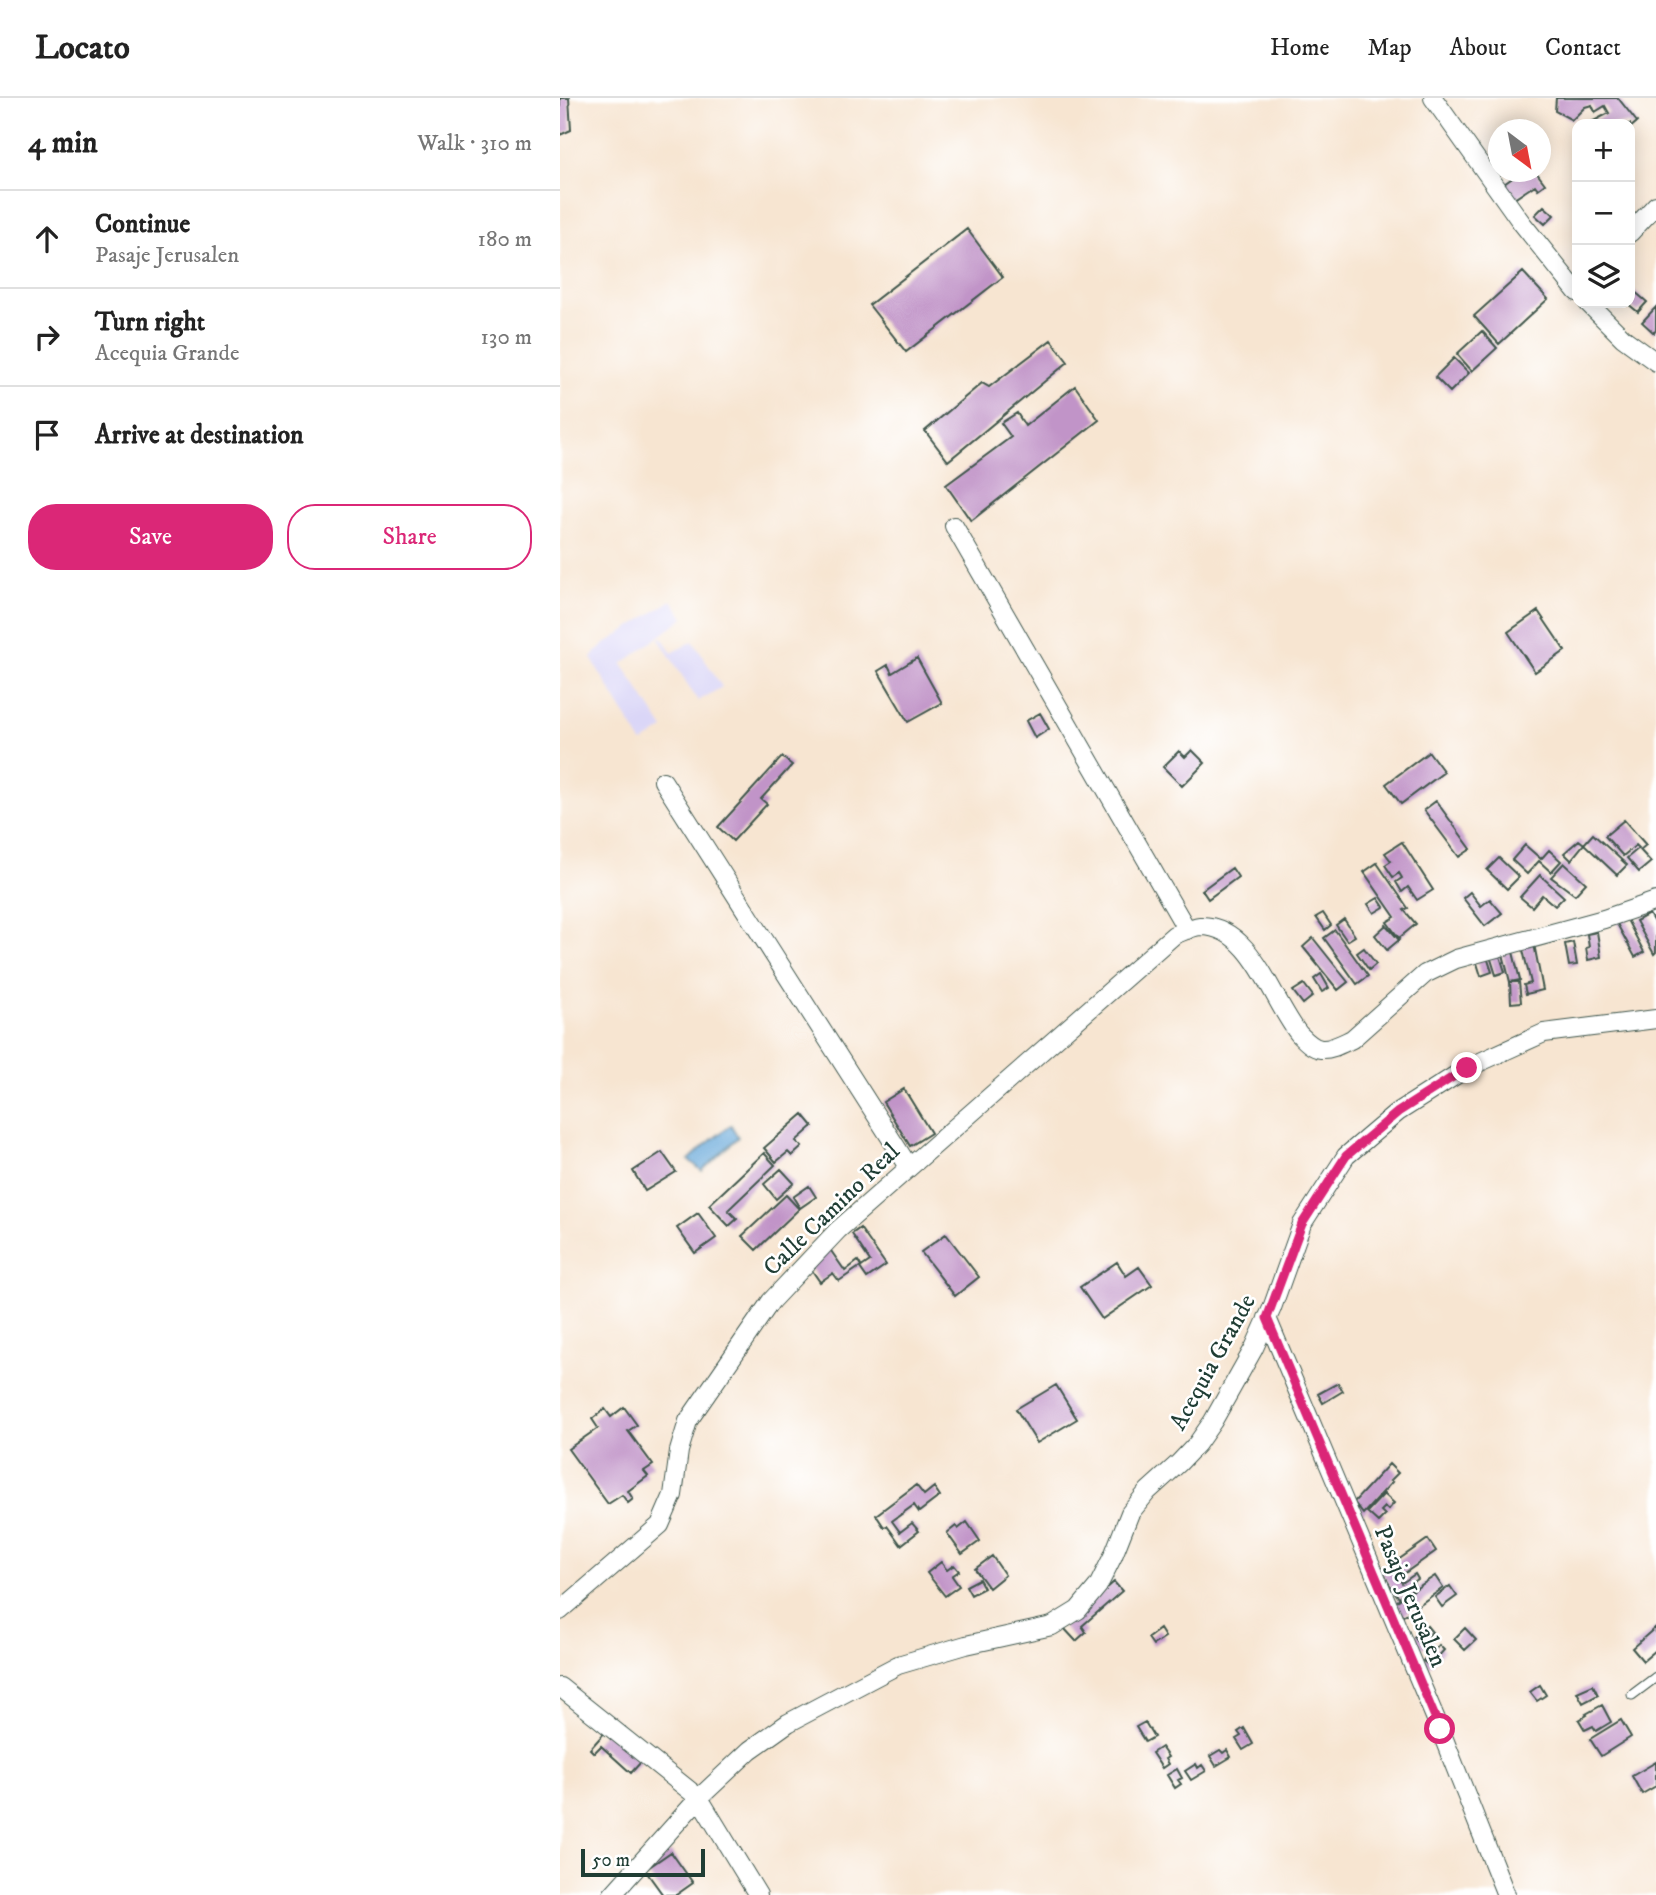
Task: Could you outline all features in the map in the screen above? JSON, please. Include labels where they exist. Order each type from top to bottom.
[{"type":"street","points":[[1433,98],[1521,222],[1572,284]]},
{"type":"street","points":[[1635,228],[1656,205]]},
{"type":"street","points":[[1594,308],[1623,338],[1656,362]]},
{"type":"street","points":[[954,526],[1186,930],[1200,926],[1219,930],[1237,940],[1252,955],[1288,1019],[1308,1044],[1321,1049],[1352,1039],[1425,974],[1456,959],[1604,919],[1656,901]]},
{"type":"street","points":[[663,781],[909,1167]]},
{"type":"street","name":"Calle Camino Real","points":[[560,1611],[660,1525],[673,1495],[679,1451],[688,1421],[771,1301],[838,1230],[1174,935],[1186,930]]},
{"type":"street","name":"Acequia Grande","points":[[612,1895],[699,1798],[750,1750],[788,1723],[898,1665],[966,1645],[1052,1626],[1078,1610],[1098,1586],[1130,1513],[1148,1491],[1197,1444],[1213,1422],[1254,1348],[1302,1224],[1346,1156],[1398,1112],[1467,1068],[1544,1033],[1656,1019]]},
{"type":"street","name":"Pasaje Jerusalen","points":[[1267,1318],[1506,1895]]},
{"type":"street","points":[[560,1687],[699,1798],[758,1895]]},
{"type":"lane","points":[[1632,1695],[1656,1677]]},
{"type":"shaded area","points":[[672,600],[684,618],[622,664],[664,729],[642,743],[591,658],[602,646]]},
{"type":"shaded area","points":[[662,637],[672,653],[693,641],[722,687],[698,701],[659,639]]},
{"type":"water","points":[[731,1125],[738,1137],[702,1171],[689,1160],[705,1145]]},
{"type":"building","points":[[560,98],[569,98],[571,130],[560,135]]},
{"type":"building","points":[[1556,98],[1618,98],[1635,119],[1598,119],[1609,113],[1605,106],[1595,112],[1592,105],[1585,107],[1572,120],[1555,111]]},
{"type":"building","points":[[1504,184],[1545,184],[1538,189],[1535,185],[1514,199]]},
{"type":"building","points":[[1544,206],[1554,215],[1545,224],[1535,215]]},
{"type":"building","points":[[967,229],[1003,277],[906,352],[869,305]]},
{"type":"building","points":[[1523,272],[1548,299],[1499,344],[1474,316]]},
{"type":"building","points":[[1635,292],[1647,302],[1638,312],[1633,308]]},
{"type":"building","points":[[1656,307],[1656,330],[1654,333],[1642,322]]},
{"type":"building","points":[[1482,331],[1497,348],[1472,371],[1457,354]]},
{"type":"building","points":[[1051,340],[1068,362],[948,461],[925,431],[982,383],[989,387]]},
{"type":"building","points":[[1454,358],[1469,373],[1450,392],[1435,377]]},
{"type":"building","points":[[1075,386],[1099,420],[971,521],[946,485],[1011,437],[1001,423],[1017,413],[1025,426]]},
{"type":"building","points":[[1538,611],[1565,651],[1535,672],[1508,632]]},
{"type":"building","points":[[917,658],[942,703],[908,722],[878,671],[888,665],[892,673]]},
{"type":"building","points":[[1040,713],[1049,729],[1035,738],[1026,721]]},
{"type":"building","points":[[1192,750],[1205,763],[1182,786],[1163,767],[1179,751],[1185,757]]},
{"type":"building","points":[[1429,752],[1444,772],[1401,804],[1386,784]]},
{"type":"building","points":[[782,757],[792,765],[761,799],[767,804],[733,841],[718,827]]},
{"type":"building","points":[[1436,801],[1471,849],[1459,857],[1424,810]]},
{"type":"building","points":[[1624,820],[1646,845],[1640,850],[1651,862],[1639,872],[1627,858],[1639,848],[1636,845],[1623,856],[1605,836]]},
{"type":"building","points":[[1593,834],[1627,865],[1617,875],[1584,844]]},
{"type":"building","points":[[1579,840],[1584,844],[1571,860],[1564,853]]},
{"type":"building","points":[[1402,842],[1433,890],[1417,900],[1408,887],[1402,892],[1396,882],[1402,878],[1399,873],[1393,877],[1385,865],[1391,861],[1385,853]]},
{"type":"building","points":[[1525,845],[1541,859],[1549,850],[1561,861],[1551,872],[1539,861],[1527,874],[1512,860]]},
{"type":"building","points":[[1499,858],[1519,877],[1507,889],[1487,870]]},
{"type":"building","points":[[1377,863],[1408,908],[1404,910],[1416,924],[1399,938],[1387,922],[1395,917],[1364,872]]},
{"type":"building","points":[[1564,863],[1586,883],[1575,895],[1551,877]]},
{"type":"building","points":[[1232,868],[1238,877],[1208,899],[1202,890]]},
{"type":"building","points":[[1540,875],[1564,897],[1555,906],[1542,895],[1532,907],[1520,897]]},
{"type":"building","points":[[1470,892],[1481,906],[1490,899],[1502,913],[1485,926],[1463,898]]},
{"type":"building","points":[[1378,898],[1384,907],[1374,913],[1368,904]]},
{"type":"building","points":[[1323,913],[1331,925],[1325,930],[1316,917]]},
{"type":"building","points":[[1649,914],[1656,926],[1654,954],[1636,921]]},
{"type":"building","points":[[1625,916],[1644,952],[1635,957],[1616,922]]},
{"type":"building","points":[[1344,919],[1355,936],[1347,941],[1336,925]]},
{"type":"building","points":[[1386,925],[1399,940],[1387,950],[1375,935]]},
{"type":"building","points":[[1335,930],[1368,976],[1357,984],[1324,938]]},
{"type":"building","points":[[1597,932],[1601,957],[1588,960],[1587,934]]},
{"type":"building","points":[[1313,938],[1348,982],[1338,990],[1303,947]]},
{"type":"building","points":[[1533,939],[1543,990],[1526,994],[1524,985],[1531,983],[1521,942]]},
{"type":"building","points":[[1573,942],[1577,965],[1569,966],[1565,944]]},
{"type":"building","points":[[1364,948],[1376,964],[1369,970],[1357,953]]},
{"type":"building","points":[[1513,952],[1520,980],[1510,982],[1503,954]]},
{"type":"building","points":[[1499,953],[1505,972],[1496,975],[1490,956]]},
{"type":"building","points":[[1487,957],[1492,972],[1481,976],[1476,960]]},
{"type":"building","points":[[1321,974],[1329,988],[1322,992],[1314,979]]},
{"type":"building","points":[[1510,982],[1519,982],[1521,1002],[1511,1003]]},
{"type":"building","points":[[1304,984],[1313,996],[1303,1004],[1293,991]]},
{"type":"building","points":[[904,1089],[931,1133],[910,1146],[883,1102]]},
{"type":"building","points":[[803,1114],[813,1126],[796,1141],[802,1147],[792,1156],[788,1152],[776,1162],[764,1148]]},
{"type":"building","points":[[662,1152],[676,1172],[645,1191],[633,1171]]},
{"type":"building","points":[[764,1153],[775,1165],[728,1210],[737,1219],[729,1226],[709,1205]]},
{"type":"building","points":[[781,1169],[794,1183],[776,1199],[764,1184]]},
{"type":"building","points":[[809,1186],[816,1197],[800,1208],[793,1197]]},
{"type":"building","points":[[786,1195],[799,1209],[756,1250],[742,1236]]},
{"type":"building","points":[[698,1213],[716,1238],[695,1253],[677,1228]]},
{"type":"building","points":[[860,1228],[886,1265],[867,1278],[860,1268],[870,1261],[852,1234]]},
{"type":"building","points":[[946,1234],[979,1277],[955,1296],[921,1252]]},
{"type":"building","points":[[829,1248],[845,1271],[858,1261],[861,1266],[839,1281],[833,1273],[820,1282],[807,1263]]},
{"type":"building","points":[[1117,1262],[1126,1276],[1139,1267],[1152,1285],[1102,1319],[1080,1287]]},
{"type":"building","points":[[1338,1383],[1343,1391],[1323,1403],[1318,1394]]},
{"type":"building","points":[[1056,1385],[1077,1419],[1037,1443],[1016,1409]]},
{"type":"building","points":[[624,1407],[637,1425],[628,1431],[653,1465],[644,1471],[648,1476],[628,1491],[633,1499],[628,1503],[622,1495],[608,1504],[568,1449],[598,1428],[592,1419],[605,1409],[611,1417]]},
{"type":"building","points":[[1389,1464],[1398,1473],[1363,1514],[1354,1502]]},
{"type":"building","points":[[916,1485],[924,1495],[934,1487],[940,1496],[919,1512],[914,1505],[892,1521],[900,1532],[912,1523],[919,1531],[901,1545],[876,1515]]},
{"type":"building","points":[[1384,1494],[1394,1503],[1388,1510],[1385,1507],[1381,1511],[1385,1515],[1378,1522],[1367,1512]]},
{"type":"building","points":[[967,1522],[980,1541],[962,1554],[947,1533]]},
{"type":"building","points":[[1428,1539],[1436,1551],[1398,1578],[1402,1583],[1415,1574],[1418,1579],[1412,1583],[1415,1587],[1399,1598],[1381,1572]]},
{"type":"building","points":[[992,1556],[1005,1575],[989,1588],[975,1569]]},
{"type":"building","points":[[941,1562],[947,1570],[954,1565],[959,1571],[952,1576],[959,1586],[945,1596],[927,1573]]},
{"type":"building","points":[[1435,1576],[1443,1588],[1403,1616],[1394,1603]]},
{"type":"building","points":[[979,1579],[984,1588],[971,1595],[966,1586]]},
{"type":"building","points":[[1114,1582],[1122,1591],[1082,1626],[1086,1632],[1076,1641],[1063,1627]]},
{"type":"building","points":[[1450,1586],[1457,1596],[1442,1607],[1435,1597]]},
{"type":"building","points":[[1427,1626],[1432,1632],[1428,1635],[1432,1641],[1423,1648],[1414,1637]]},
{"type":"building","points":[[1656,1627],[1656,1650],[1643,1661],[1632,1648]]},
{"type":"building","points":[[1465,1628],[1476,1640],[1465,1650],[1454,1639]]},
{"type":"building","points":[[1160,1629],[1165,1637],[1153,1645],[1148,1638]]},
{"type":"building","points":[[1439,1645],[1444,1650],[1430,1666],[1423,1661]]},
{"type":"building","points":[[1540,1685],[1546,1695],[1537,1701],[1530,1692]]},
{"type":"building","points":[[1593,1685],[1598,1695],[1583,1703],[1577,1692]]},
{"type":"building","points":[[1602,1705],[1611,1722],[1596,1731],[1593,1726],[1585,1730],[1579,1720]]},
{"type":"building","points":[[1621,1720],[1631,1737],[1601,1756],[1590,1739]]},
{"type":"building","points":[[1145,1722],[1154,1737],[1145,1742],[1136,1727]]},
{"type":"building","points":[[1244,1728],[1253,1744],[1243,1750],[1236,1739],[1241,1736],[1238,1732]]},
{"type":"building","points":[[606,1731],[641,1762],[631,1773],[601,1746],[594,1753],[590,1749]]},
{"type":"building","points":[[1161,1747],[1168,1757],[1165,1759],[1168,1764],[1162,1768],[1152,1753]]},
{"type":"building","points":[[1220,1750],[1223,1753],[1227,1750],[1231,1757],[1216,1766],[1210,1756]]},
{"type":"building","points":[[1656,1762],[1656,1786],[1642,1794],[1632,1776]]},
{"type":"building","points":[[1196,1764],[1198,1768],[1202,1765],[1206,1771],[1191,1780],[1185,1771]]},
{"type":"building","points":[[1177,1769],[1182,1778],[1178,1780],[1181,1784],[1175,1788],[1167,1775]]},
{"type":"building","points":[[671,1852],[693,1883],[676,1895],[663,1895],[645,1870]]},
{"type":"route","points":[[1440,1729],[1267,1318],[1302,1224],[1346,1156],[1398,1112],[1467,1068]]}]
